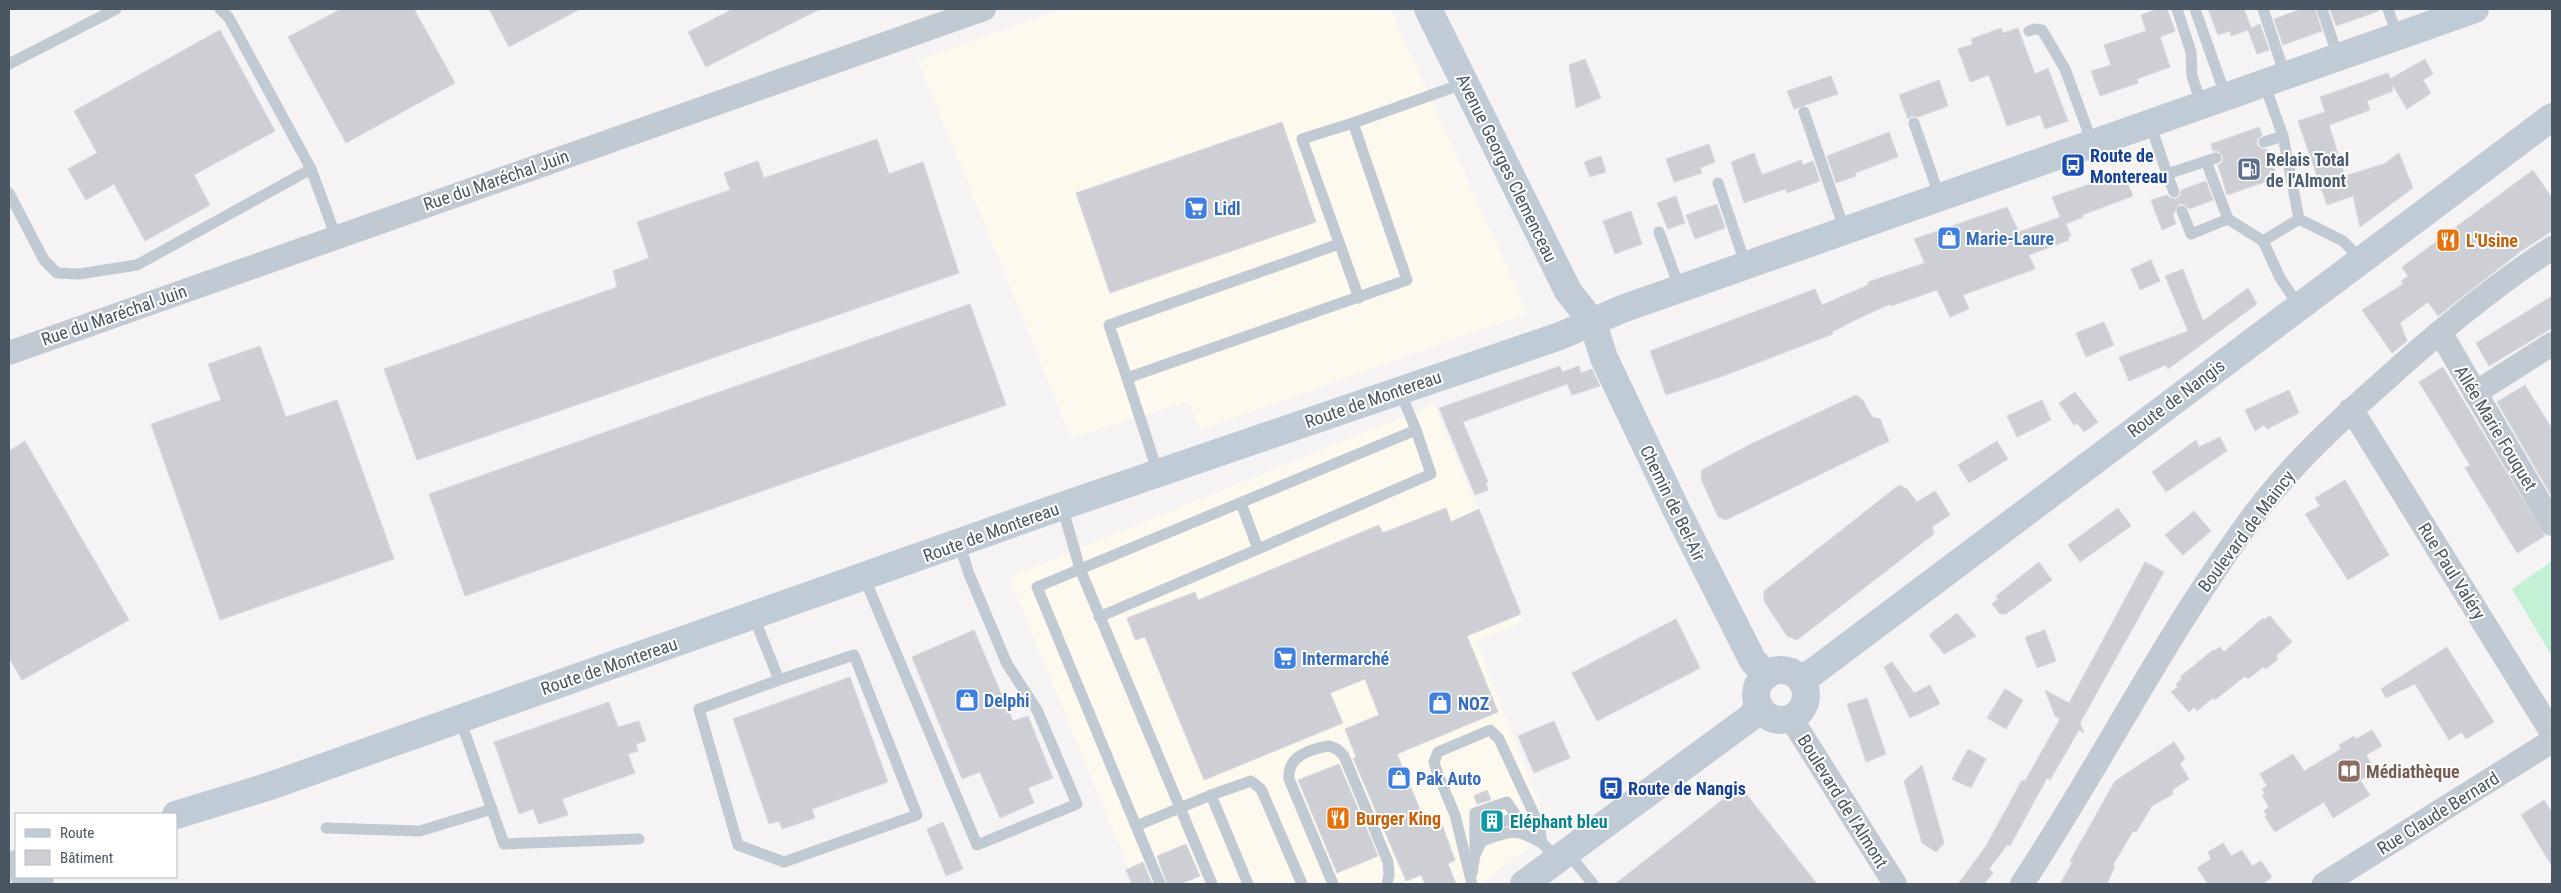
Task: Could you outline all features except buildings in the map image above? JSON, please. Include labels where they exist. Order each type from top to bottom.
[{"type":"main road","name":"Avenue Georges Clemenceau","points":[[1428,9],[1568,291],[1592,323]]},
{"type":"main road","name":"Route de Montereau","points":[[178,822],[270,786],[460,718],[1062,506],[1592,323],[1622,309],[2093,145],[2150,123],[2475,9]]},
{"type":"main road","name":"Route de Nangis","points":[[1800,678],[1812,673],[2552,117]]},
{"type":"main road","name":"Chemin de Bel-Air","points":[[1592,323],[1601,352],[1676,509],[1752,661],[1767,675]]},
{"type":"main road","points":[[1785,671],[1800,678],[1804,685],[1806,700],[1798,714],[1784,720],[1769,717],[1759,706],[1757,699],[1758,686],[1767,675],[1785,671]]},
{"type":"main road","points":[[1524,884],[1556,851],[1751,717],[1759,706]]},
{"type":"main road","name":"Route de Montereau","points":[[178,814],[270,786]]},
{"type":"main road","points":[[26,884],[38,878]]},
{"type":"street","name":"Rue du Maréchal Juin","points":[[10,349],[336,237],[984,9]]},
{"type":"street","name":"Boulevard de Maincy","points":[[2022,884],[2053,837],[2170,640],[2214,570],[2261,506],[2289,472],[2350,410],[2440,332],[2517,271],[2552,248]]},
{"type":"street","name":"Allée Marie Fouquet","points":[[2440,332],[2552,524]]},
{"type":"street","points":[[2475,393],[2552,344]]},
{"type":"street","name":"Rue Paul Valéry","points":[[2350,410],[2360,423],[2552,733]]},
{"type":"street","name":"Boulevard de l'Almont","points":[[1791,718],[1896,884]]},
{"type":"street","name":"Rue Claude Bernard","points":[[2324,884],[2552,741]]},
{"type":"lane","points":[[9,64],[116,9]]},
{"type":"lane","points":[[220,9],[229,18],[311,168],[336,237]]},
{"type":"lane","points":[[2176,9],[2191,52],[2192,76],[2214,102]]},
{"type":"lane","points":[[2195,9],[2214,102]]},
{"type":"lane","points":[[2263,9],[2282,136],[2299,218]]},
{"type":"lane","points":[[2322,9],[2338,57]]},
{"type":"lane","points":[[2388,9],[2398,37]]},
{"type":"lane","points":[[2028,31],[2034,28],[2042,30],[2065,70],[2093,145]]},
{"type":"lane","points":[[1359,298],[1302,139],[1465,83]]},
{"type":"lane","points":[[1804,112],[1845,231]]},
{"type":"lane","points":[[1127,378],[1407,280],[1353,123]]},
{"type":"lane","points":[[1914,123],[1940,198]]},
{"type":"lane","points":[[2150,123],[2174,192]]},
{"type":"lane","points":[[2264,142],[2282,136]]},
{"type":"lane","points":[[2167,174],[2211,160],[2228,219],[2263,241],[2280,278],[2299,306]]},
{"type":"lane","points":[[9,194],[44,260],[57,273],[78,274],[137,265],[311,168]]},
{"type":"lane","points":[[1718,183],[1746,266]]},
{"type":"lane","points":[[2182,211],[2191,234],[2228,219]]},
{"type":"lane","points":[[2299,218],[2343,241],[2362,260]]},
{"type":"lane","points":[[2263,241],[2299,218]]},
{"type":"lane","points":[[1659,232],[1680,290]]},
{"type":"lane","points":[[1158,473],[1109,325],[1339,244]]},
{"type":"lane","points":[[1099,617],[1431,474],[1400,389]]},
{"type":"lane","points":[[1160,884],[1037,587],[1416,430]]},
{"type":"lane","points":[[1241,502],[1258,549]]},
{"type":"lane","points":[[1062,506],[1080,569],[1099,617],[1212,884]]},
{"type":"lane","points":[[864,576],[978,845],[1077,804],[1037,710],[1007,664],[969,574],[960,543]]},
{"type":"lane","points":[[753,615],[779,680]]},
{"type":"lane","points":[[854,655],[917,815],[784,862],[738,845],[699,710],[779,680],[854,655]]},
{"type":"lane","points":[[460,718],[504,844],[639,839]]},
{"type":"lane","points":[[1472,880],[1455,816],[1434,762],[1438,752],[1490,730],[1500,739],[1539,825],[1556,851]]},
{"type":"lane","points":[[1333,884],[1289,779],[1288,772],[1291,763],[1297,756],[1329,746],[1337,749],[1344,756],[1385,853],[1389,869],[1387,884]]},
{"type":"lane","points":[[1136,826],[1251,780],[1261,789],[1302,884]]},
{"type":"lane","points":[[1211,796],[1248,884]]},
{"type":"lane","points":[[1472,880],[1475,855],[1475,813],[1507,802],[1517,816],[1523,832]]},
{"type":"lane","points":[[326,828],[420,831],[492,809]]},
{"type":"lane","points":[[1475,832],[1517,816]]},
{"type":"lane","points":[[1475,855],[1482,841],[1512,831],[1523,832],[1556,851],[1593,884]]},
{"type":"shaded area","points":[[1063,9],[1390,9],[1528,313],[1200,430],[1189,401],[1071,438],[918,60]]},
{"type":"shaded area","points":[[1434,404],[1524,621],[1476,641],[1550,831],[1480,884],[1135,884],[1009,577]]},
{"type":"green space","points":[[2552,561],[2552,656],[2512,589]]},
{"type":"place","name":"Route de Montereau","points":[[2073,165]]},
{"type":"place","name":"Relais Total de l'Almont","points":[[2249,169]]},
{"type":"place","name":"Lidl","points":[[1196,208]]},
{"type":"place","name":"Marie-Laure","points":[[1949,238]]},
{"type":"place","name":"L'Usine","points":[[2448,240]]},
{"type":"place","name":"Intermarché","points":[[1285,658]]},
{"type":"place","name":"Delphi","points":[[967,700]]},
{"type":"place","name":"NOZ","points":[[1440,703]]},
{"type":"place","name":"Médiathèque","points":[[2349,771]]},
{"type":"place","name":"Pak Auto","points":[[1399,778]]},
{"type":"place","name":"Route de Nangis","points":[[1611,788]]},
{"type":"place","name":"Burger King","points":[[1338,818]]},
{"type":"place","name":"Eléphant bleu","points":[[1492,821]]}]
